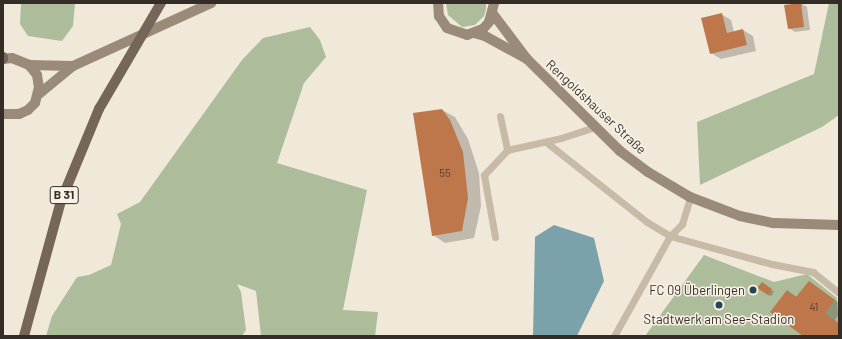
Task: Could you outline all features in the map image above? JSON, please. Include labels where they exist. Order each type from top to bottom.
[{"type":"main road","name":"B 31","points":[[24,336],[61,201],[99,109],[124,63],[161,3]]},
{"type":"street","points":[[3,114],[19,114],[28,110],[39,94],[73,66],[211,3]]},
{"type":"street","points":[[474,33],[483,29],[493,14],[494,3]]},
{"type":"street","name":"Rengoldshauser Straße","points":[[435,5],[442,23],[453,32],[474,33],[485,36],[527,59]]},
{"type":"street","name":"Rengoldshauser Straße","points":[[493,14],[527,59],[620,151],[648,172],[690,197],[740,216],[774,223],[839,225]]},
{"type":"street","points":[[3,59],[21,60],[29,65],[37,75],[39,94]]},
{"type":"street","points":[[29,65],[73,66]]},
{"type":"lane","points":[[500,116],[507,150]]},
{"type":"lane","points":[[494,237],[484,175],[507,150],[546,142],[596,127]]},
{"type":"lane","points":[[546,142],[647,222],[670,236],[772,264],[812,272],[839,293]]},
{"type":"lane","points":[[614,336],[670,236],[682,224],[690,197]]},
{"type":"green space","points":[[21,3],[75,3],[73,26],[62,41],[28,36],[20,24]]},
{"type":"green space","points":[[446,3],[486,3],[486,9],[484,16],[475,25],[462,27],[448,15]]},
{"type":"green space","points":[[829,3],[839,3],[839,115],[822,127],[700,185],[697,122],[814,74]]},
{"type":"green space","points":[[310,27],[320,40],[326,57],[304,83],[277,163],[367,190],[343,310],[378,312],[375,336],[261,336],[256,291],[237,284],[241,292],[246,330],[242,336],[46,336],[52,316],[77,277],[89,275],[111,265],[121,224],[117,214],[140,202],[242,60],[263,38]]},
{"type":"green space","name":"FC 09 Überlingen","points":[[704,255],[774,282],[807,274],[837,298],[839,336],[645,336]]},
{"type":"water","points":[[554,225],[594,238],[604,281],[577,336],[533,336],[535,237]]},
{"type":"building","points":[[801,3],[804,27],[788,29],[784,5]]},
{"type":"building","points":[[722,13],[727,33],[743,29],[747,45],[710,54],[701,18]]},
{"type":"building","points":[[442,109],[450,120],[463,152],[468,198],[462,231],[432,236],[413,113]]},
{"type":"building","points":[[809,281],[835,300],[825,313],[839,324],[839,336],[803,336],[770,312],[787,290],[796,297]]},
{"type":"building","points":[[762,282],[772,289],[768,295],[757,288]]},
{"type":"place","name":"FC 09 Überlingen","points":[[753,290]]},
{"type":"place","name":"Stadtwerk am See-Stadion","points":[[719,305]]}]
